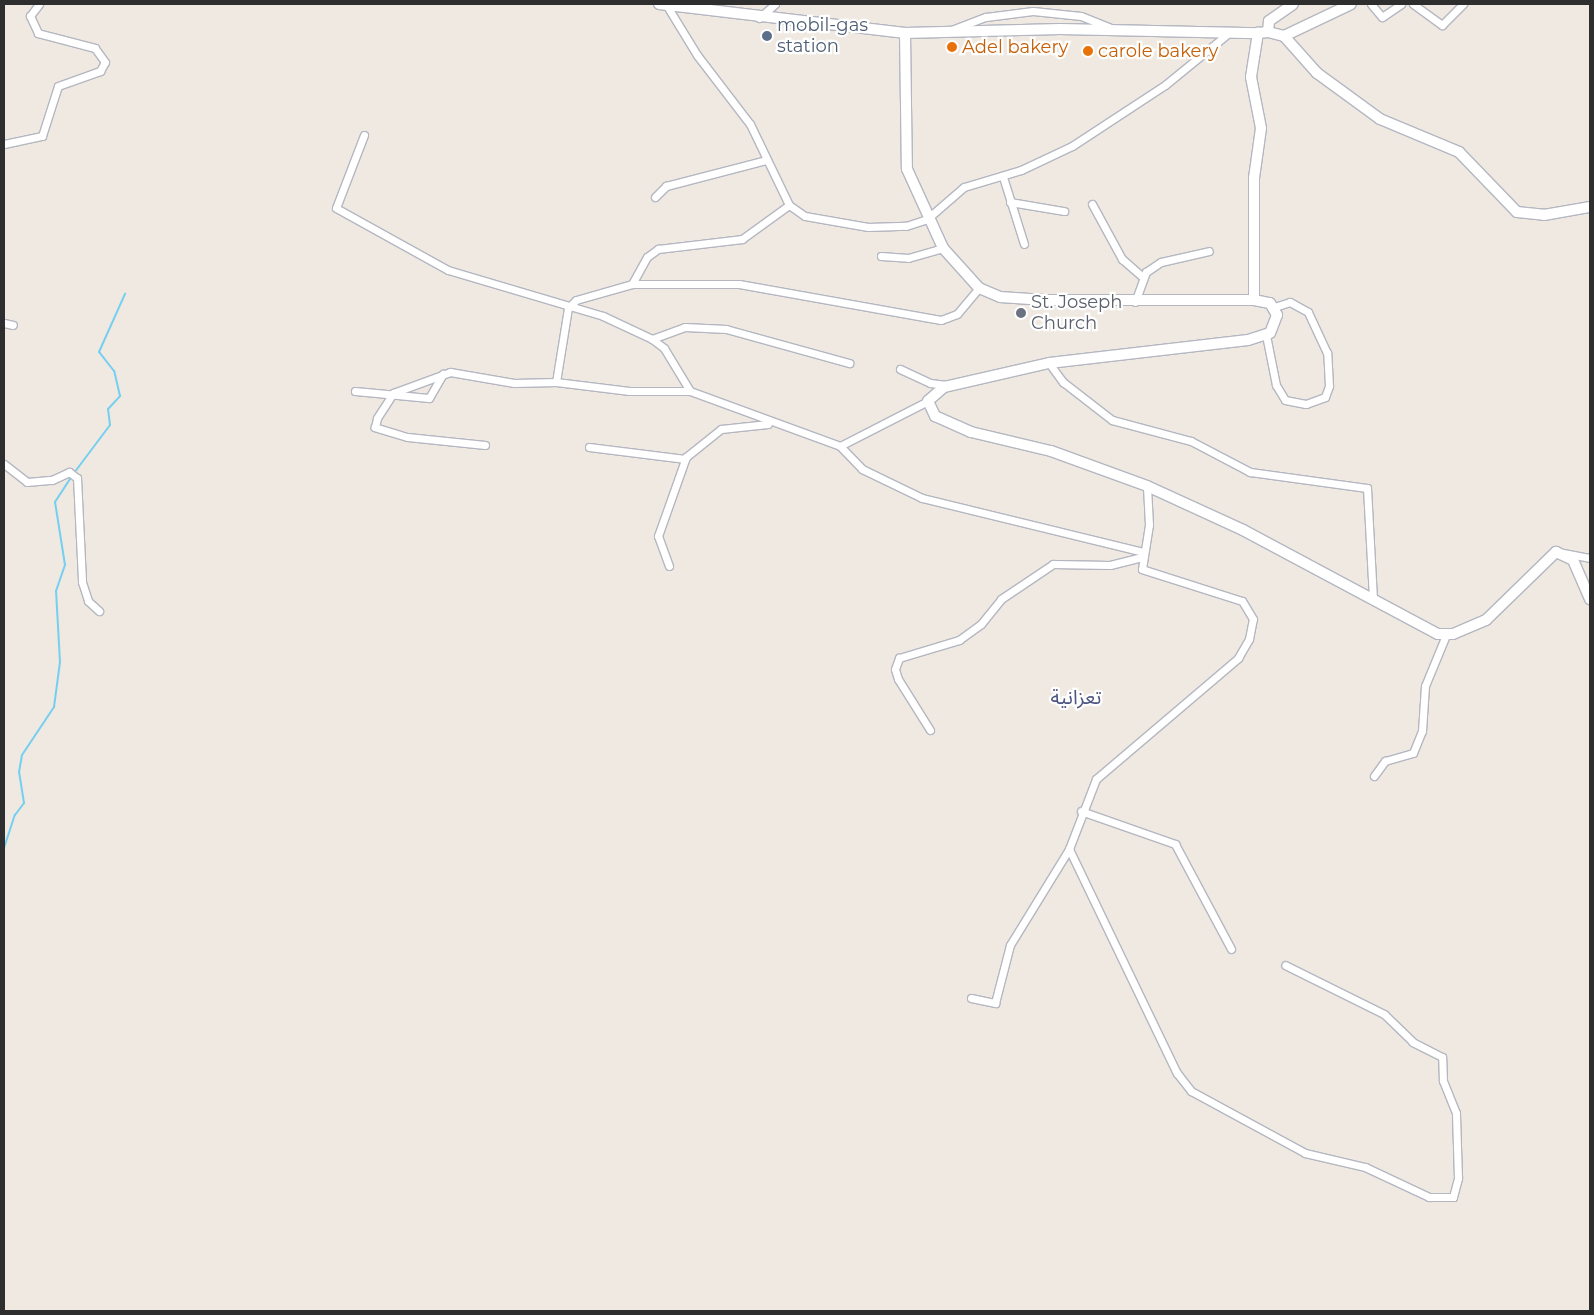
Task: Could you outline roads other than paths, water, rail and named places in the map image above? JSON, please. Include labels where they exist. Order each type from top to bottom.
[{"type":"street","points":[[4,144],[42,136],[58,86],[100,71],[105,62],[95,48],[38,33],[30,16],[40,4]]},
{"type":"street","points":[[759,18],[775,4]]},
{"type":"street","points":[[1254,300],[1254,178],[1261,128],[1251,77],[1263,32],[1269,21],[1293,4]]},
{"type":"street","points":[[663,5],[710,8],[759,18],[905,33],[948,30],[1114,30],[1263,32],[1284,36],[1350,4]]},
{"type":"street","points":[[1370,4],[1382,17],[1401,4]]},
{"type":"street","points":[[1413,4],[1442,25],[1464,4]]},
{"type":"street","points":[[663,5],[697,55],[739,107],[789,205],[805,216],[868,227],[906,226],[927,219],[964,187],[1003,177],[1072,146],[1165,85],[1230,31]]},
{"type":"street","points":[[948,30],[992,15],[1033,11],[1081,16],[1114,30]]},
{"type":"street","points":[[905,33],[904,158],[927,219],[943,248],[979,288],[1007,298],[1135,302],[1254,300],[1275,307],[1300,303],[1308,312],[1327,353],[1329,386],[1324,397],[1306,404],[1285,400],[1276,385],[1266,335]]},
{"type":"street","points":[[1284,36],[1302,60],[1380,119],[1459,152],[1518,212],[1544,215],[1590,207]]},
{"type":"street","points":[[364,135],[336,208],[448,270],[603,316],[652,339],[664,348],[690,391]]},
{"type":"street","points":[[655,197],[666,186],[766,160]]},
{"type":"street","points":[[1003,177],[1024,244]]},
{"type":"street","points":[[1010,202],[1064,211]]},
{"type":"street","points":[[1092,204],[1122,259],[1143,277]]},
{"type":"street","points":[[632,284],[647,257],[658,249],[742,239],[789,205]]},
{"type":"street","points":[[881,256],[908,258],[943,248]]},
{"type":"street","points":[[1135,302],[1143,277],[1161,262],[1209,251]]},
{"type":"street","points":[[556,382],[568,307],[582,298],[632,284],[739,284],[941,320],[957,314],[979,288]]},
{"type":"street","points":[[840,446],[928,401],[932,393],[953,386],[1049,363],[1210,346],[1266,335],[1276,321],[1275,307]]},
{"type":"street","points":[[4,324],[14,325]]},
{"type":"street","points":[[652,339],[685,327],[726,329],[849,363]]},
{"type":"street","points":[[1049,363],[1063,382],[1112,420],[1191,441],[1250,472],[1367,488],[1374,598]]},
{"type":"street","points":[[900,369],[930,383],[953,386]]},
{"type":"street","points":[[485,445],[381,431],[375,427],[377,418],[388,397],[443,374],[456,372],[514,383],[556,382],[628,391],[690,391],[773,424],[840,446],[862,469],[922,498],[1143,555]]},
{"type":"street","points":[[355,391],[388,397],[429,398],[443,374]]},
{"type":"street","points":[[928,401],[930,412],[950,425],[1051,451],[1147,486],[1374,598],[1400,616],[1446,635],[1486,620],[1551,555],[1564,553],[1590,558]]},
{"type":"street","points":[[669,566],[658,536],[685,459],[721,429],[773,424]]},
{"type":"street","points":[[589,447],[685,459]]},
{"type":"street","points":[[4,464],[27,482],[52,480],[69,472],[77,478],[82,582],[88,601],[99,611]]},
{"type":"street","points":[[971,998],[995,1003],[1010,945],[1069,849],[1082,810],[1104,769],[1238,658],[1252,629],[1251,611],[1242,601],[1151,574],[1142,569],[1149,525],[1147,486]]},
{"type":"street","points":[[1564,553],[1573,560],[1590,599]]},
{"type":"street","points":[[930,730],[898,679],[895,666],[899,658],[959,640],[981,624],[1001,600],[1052,564],[1110,565],[1143,555]]},
{"type":"street","points":[[1374,776],[1385,761],[1414,751],[1423,724],[1425,686],[1446,635]]},
{"type":"street","points":[[1082,810],[1175,844],[1231,949]]},
{"type":"street","points":[[1069,849],[1177,1073],[1191,1091],[1312,1156],[1365,1167],[1429,1197],[1453,1197],[1458,1178],[1456,1114],[1444,1081],[1442,1057],[1413,1042],[1384,1014],[1285,965]]},
{"type":"waterway","points":[[74,473],[110,425],[108,409],[120,396],[114,371],[99,352],[125,294]]},
{"type":"waterway","points":[[4,848],[15,815],[24,803],[19,772],[22,755],[54,707],[60,662],[56,591],[65,565],[55,502],[71,477]]},
{"type":"place","name":"mobil-gas station","points":[[767,36]]},
{"type":"place","name":"Adel bakery","points":[[952,47]]},
{"type":"place","name":"carole bakery","points":[[1088,51]]},
{"type":"place","name":"St. Joseph Church","points":[[1021,313]]},
{"type":"district","name":"تعزانية","points":[[1076,697]]}]
